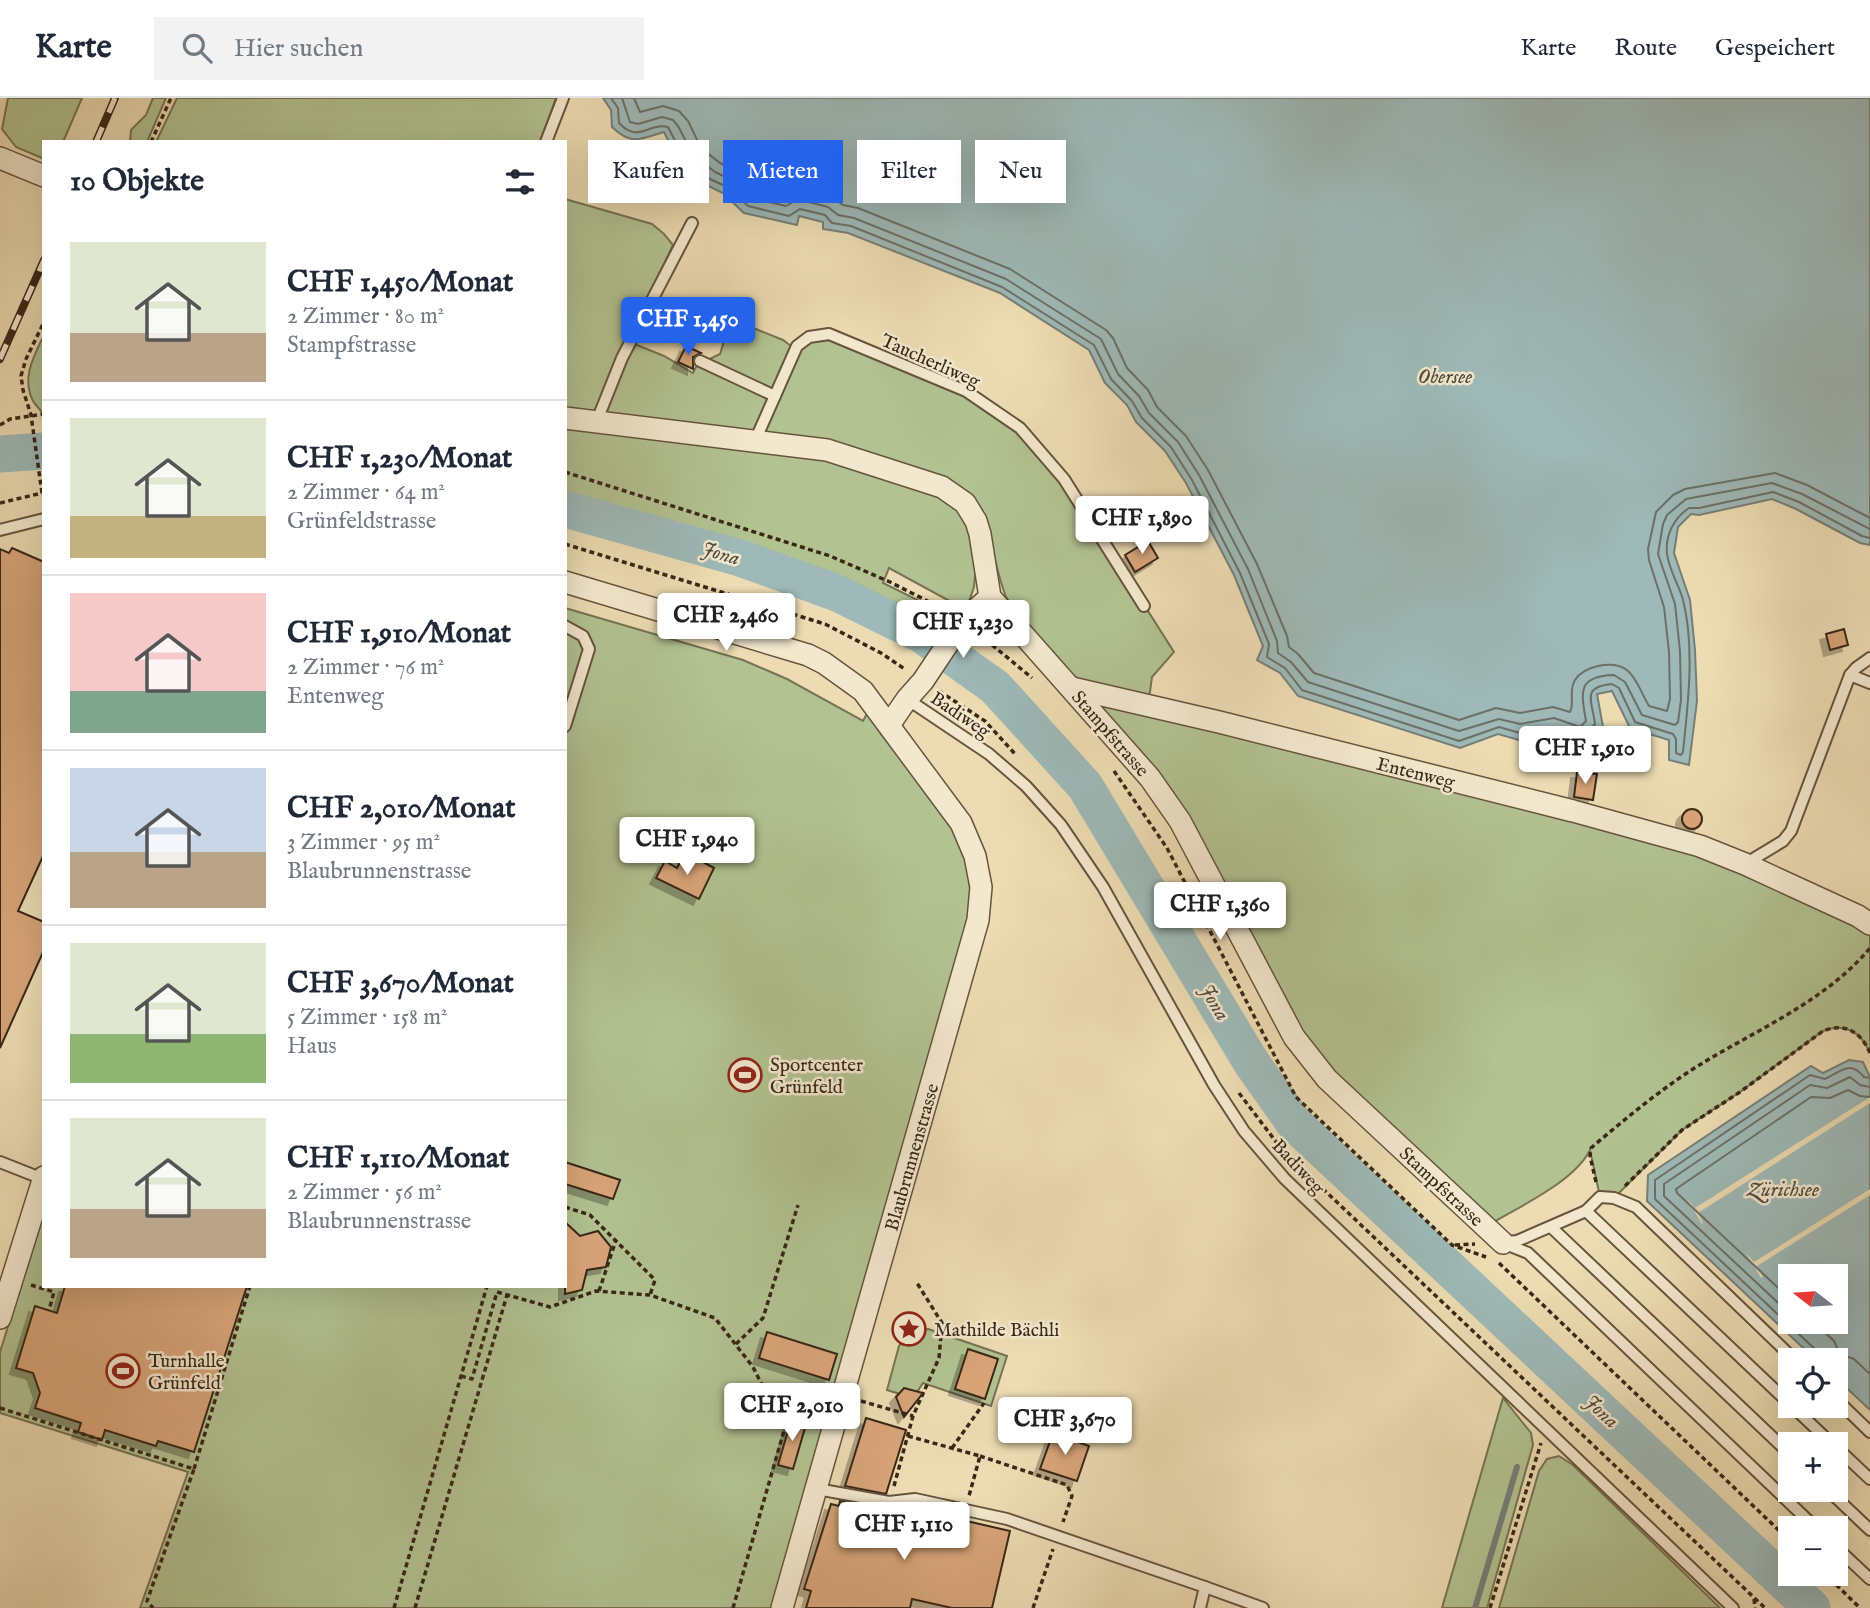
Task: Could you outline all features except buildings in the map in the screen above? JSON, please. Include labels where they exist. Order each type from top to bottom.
[{"type":"street","points":[[0,158],[42,175]]},
{"type":"street","points":[[567,418],[827,450],[942,487],[958,497],[971,510],[976,521],[990,597],[963,621],[889,725]]},
{"type":"street","name":"Blaubrunnenstrasse","points":[[567,583],[808,655],[824,663],[863,691],[961,823],[975,856],[981,887],[978,920],[782,1608]]},
{"type":"street","name":"Stampfstrasse","points":[[990,597],[1150,778],[1180,821],[1294,1037],[1327,1079],[1503,1243]]},
{"type":"street","name":"Entenweg","points":[[1072,688],[1573,811],[1700,846],[1745,864],[1870,924]]},
{"type":"street","points":[[0,1318],[42,1181]]},
{"type":"lane","points":[[547,140],[563,98]]},
{"type":"lane","points":[[596,423],[622,358],[692,223]]},
{"type":"lane","name":"Taucherliweg","points":[[755,441],[797,346],[809,337],[829,334],[966,391],[1020,428],[1064,478],[1144,607]]},
{"type":"lane","points":[[700,361],[775,396]]},
{"type":"lane","points":[[0,530],[42,520]]},
{"type":"lane","points":[[567,627],[583,636],[589,649],[567,720]]},
{"type":"lane","points":[[1745,864],[1783,841],[1791,831],[1850,676],[1856,668],[1870,659]]},
{"type":"lane","points":[[1850,676],[1870,683]]},
{"type":"lane","name":"Badiweg","points":[[907,699],[989,754],[1026,786],[1061,825],[1103,887],[1214,1085],[1244,1131],[1285,1179],[1733,1608]]},
{"type":"lane","points":[[0,1162],[42,1178]]},
{"type":"lane","points":[[1503,1243],[1517,1241],[1586,1211],[1600,1198],[1614,1198],[1636,1207],[1783,1348]]},
{"type":"lane","points":[[1586,1211],[1778,1393]]},
{"type":"lane","points":[[1551,1227],[1778,1443]]},
{"type":"lane","points":[[1503,1243],[1528,1253],[1802,1516]]},
{"type":"lane","points":[[1848,1411],[1870,1432]]},
{"type":"lane","points":[[1805,1418],[1820,1432]]},
{"type":"lane","points":[[1848,1458],[1870,1479]]},
{"type":"lane","points":[[817,1489],[889,1502],[915,1499],[1007,1520],[1264,1608]]},
{"type":"lane","points":[[1841,1502],[1870,1530]]},
{"type":"lane","points":[[1848,1558],[1870,1579]]},
{"type":"lane","points":[[1200,1608],[1205,1587]]},
{"type":"path","points":[[152,140],[171,98]]},
{"type":"path","points":[[0,501],[35,496],[42,491],[32,417],[20,376],[42,326]]},
{"type":"path","points":[[0,425],[9,419],[42,414]]},
{"type":"path","points":[[567,473],[830,556],[890,582],[963,621],[1033,679]]},
{"type":"path","points":[[567,545],[825,624],[925,678],[985,721],[1022,761]]},
{"type":"path","points":[[1106,763],[1167,848],[1296,1097],[1452,1245],[1497,1261],[1778,1530]]},
{"type":"path","points":[[1600,1198],[1590,1156],[1591,1148],[1651,1097],[1821,993],[1870,948]]},
{"type":"path","points":[[1614,1198],[1682,1130],[1740,1092],[1822,1031],[1833,1027],[1848,1029],[1864,1039],[1870,1053]]},
{"type":"path","points":[[1235,1087],[1283,1151],[1765,1608]]},
{"type":"path","points":[[735,1344],[762,1318],[798,1205]]},
{"type":"path","points":[[567,1208],[590,1215],[655,1280],[650,1295]]},
{"type":"path","points":[[599,1291],[616,1240]]},
{"type":"path","points":[[1452,1245],[1476,1244]]},
{"type":"path","points":[[889,1502],[913,1416],[939,1359],[942,1323],[917,1283]]},
{"type":"path","points":[[32,1285],[42,1287]]},
{"type":"path","points":[[47,1288],[54,1292],[49,1310]]},
{"type":"path","points":[[153,1608],[146,1601],[194,1469],[249,1288]]},
{"type":"path","points":[[394,1608],[486,1288]]},
{"type":"path","points":[[501,1293],[502,1288]]},
{"type":"path","points":[[461,1376],[472,1379],[497,1292],[550,1307],[599,1291],[650,1295],[715,1318],[753,1367],[763,1387],[794,1396],[913,1416]]},
{"type":"path","points":[[415,1608],[507,1295]]},
{"type":"path","points":[[733,1608],[794,1396]]},
{"type":"path","points":[[952,1448],[984,1403]]},
{"type":"path","points":[[0,1408],[194,1469]]},
{"type":"path","points":[[1490,1608],[1545,1428]]},
{"type":"path","points":[[908,1436],[980,1455],[1067,1485],[1072,1496],[1033,1608]]},
{"type":"path","points":[[965,1510],[980,1455]]},
{"type":"path","points":[[1837,1586],[1860,1608]]},
{"type":"path","points":[[1754,1597],[1755,1608]]},
{"type":"green space","points":[[8,98],[82,98],[64,140],[42,140],[42,158],[16,147],[2,129]]},
{"type":"green space","points":[[153,98],[166,98],[148,140],[130,140],[131,130],[146,115]]},
{"type":"green space","points":[[177,98],[556,98],[541,140],[157,140]]},
{"type":"green space","points":[[567,200],[652,224],[673,245],[627,341],[664,356],[693,373],[697,365],[720,354],[731,319],[783,340],[791,346],[829,334],[966,391],[1020,428],[1064,479],[1174,652],[1152,677],[1148,706],[1700,846],[1870,924],[1870,1053],[1857,1034],[1845,1028],[1823,1031],[1740,1092],[1682,1130],[1614,1198],[1600,1197],[1590,1150],[1572,1173],[1559,1183],[1489,1225],[1361,1100],[1308,1043],[1241,921],[1006,597],[980,512],[966,491],[948,480],[839,444],[567,410]]},
{"type":"green space","points":[[42,339],[42,412],[33,401],[28,384],[36,351]]},
{"type":"green space","points":[[567,427],[812,456],[851,465],[947,500],[960,510],[967,525],[976,564],[974,587],[966,610],[889,568],[883,583],[946,614],[952,624],[947,633],[877,598],[779,560],[567,495]]},
{"type":"green space","name":"Sportcenter Grünfeld","points":[[567,609],[743,660],[787,679],[863,721],[870,708],[881,734],[945,813],[962,844],[969,876],[971,902],[963,939],[773,1608],[140,1608],[188,1472],[0,1413],[0,1352],[42,1218],[42,1288],[567,1288]]},
{"type":"green space","points":[[928,1329],[1007,1356],[991,1406],[923,1383],[913,1398],[887,1390],[899,1346],[908,1332]]},
{"type":"green space","points":[[1503,1398],[1531,1433],[1533,1445],[1487,1608],[1442,1608]]},
{"type":"green space","points":[[1559,1456],[1573,1465],[1720,1608],[1499,1608],[1539,1471],[1547,1459]]},
{"type":"water","name":"Obersee","points":[[603,98],[1870,98],[1870,545],[1860,543],[1772,499],[1699,515],[1691,514],[1678,527],[1674,553],[1690,600],[1695,650],[1697,701],[1689,765],[1669,760],[1669,740],[1630,728],[1612,691],[1597,694],[1603,727],[1586,744],[1568,741],[1552,733],[1519,740],[1498,734],[1460,748],[1298,696],[1280,673],[1257,660],[1263,646],[1234,575],[1186,483],[1165,451],[1136,422],[1127,405],[1105,383],[1089,350],[1000,293],[848,233],[823,229],[823,222],[799,216],[797,225],[744,213],[734,203],[843,203],[843,140],[723,140],[723,193],[709,186],[709,140],[668,140],[664,132],[642,139],[631,139],[612,127],[611,110]]},
{"type":"water","name":"Zürichsee","points":[[1849,1060],[1863,1062],[1870,1077],[1870,1410],[1848,1389],[1848,1348],[1803,1348],[1788,1334],[1848,1334],[1848,1264],[1778,1264],[1778,1324],[1647,1201],[1648,1175],[1811,1066],[1823,1073]]},
{"type":"pier","points":[[1870,1097],[1870,1103],[1698,1213],[1702,1224],[1687,1199],[1695,1208]]},
{"type":"pier","points":[[1870,1189],[1870,1195],[1757,1266],[1763,1277],[1761,1278],[1746,1253],[1754,1262]]},
{"type":"waterway","name":"Jona","points":[[0,454],[42,451]]},
{"type":"waterway","name":"Jona","points":[[567,510],[740,558],[837,593],[922,635],[995,687],[1085,786],[1251,1062],[1294,1123],[1812,1608]]},
{"type":"waterway","points":[[1475,1608],[1517,1467]]},
{"type":"railway","points":[[97,140],[115,98]]},
{"type":"railway","points":[[0,359],[42,264]]},
{"type":"place","name":"Sportcenter Grünfeld","points":[[745,1075]]},
{"type":"place","name":"Mathilde Bächli","points":[[909,1329]]},
{"type":"place","name":"Turnhalle Grünfeld","points":[[123,1371]]}]
